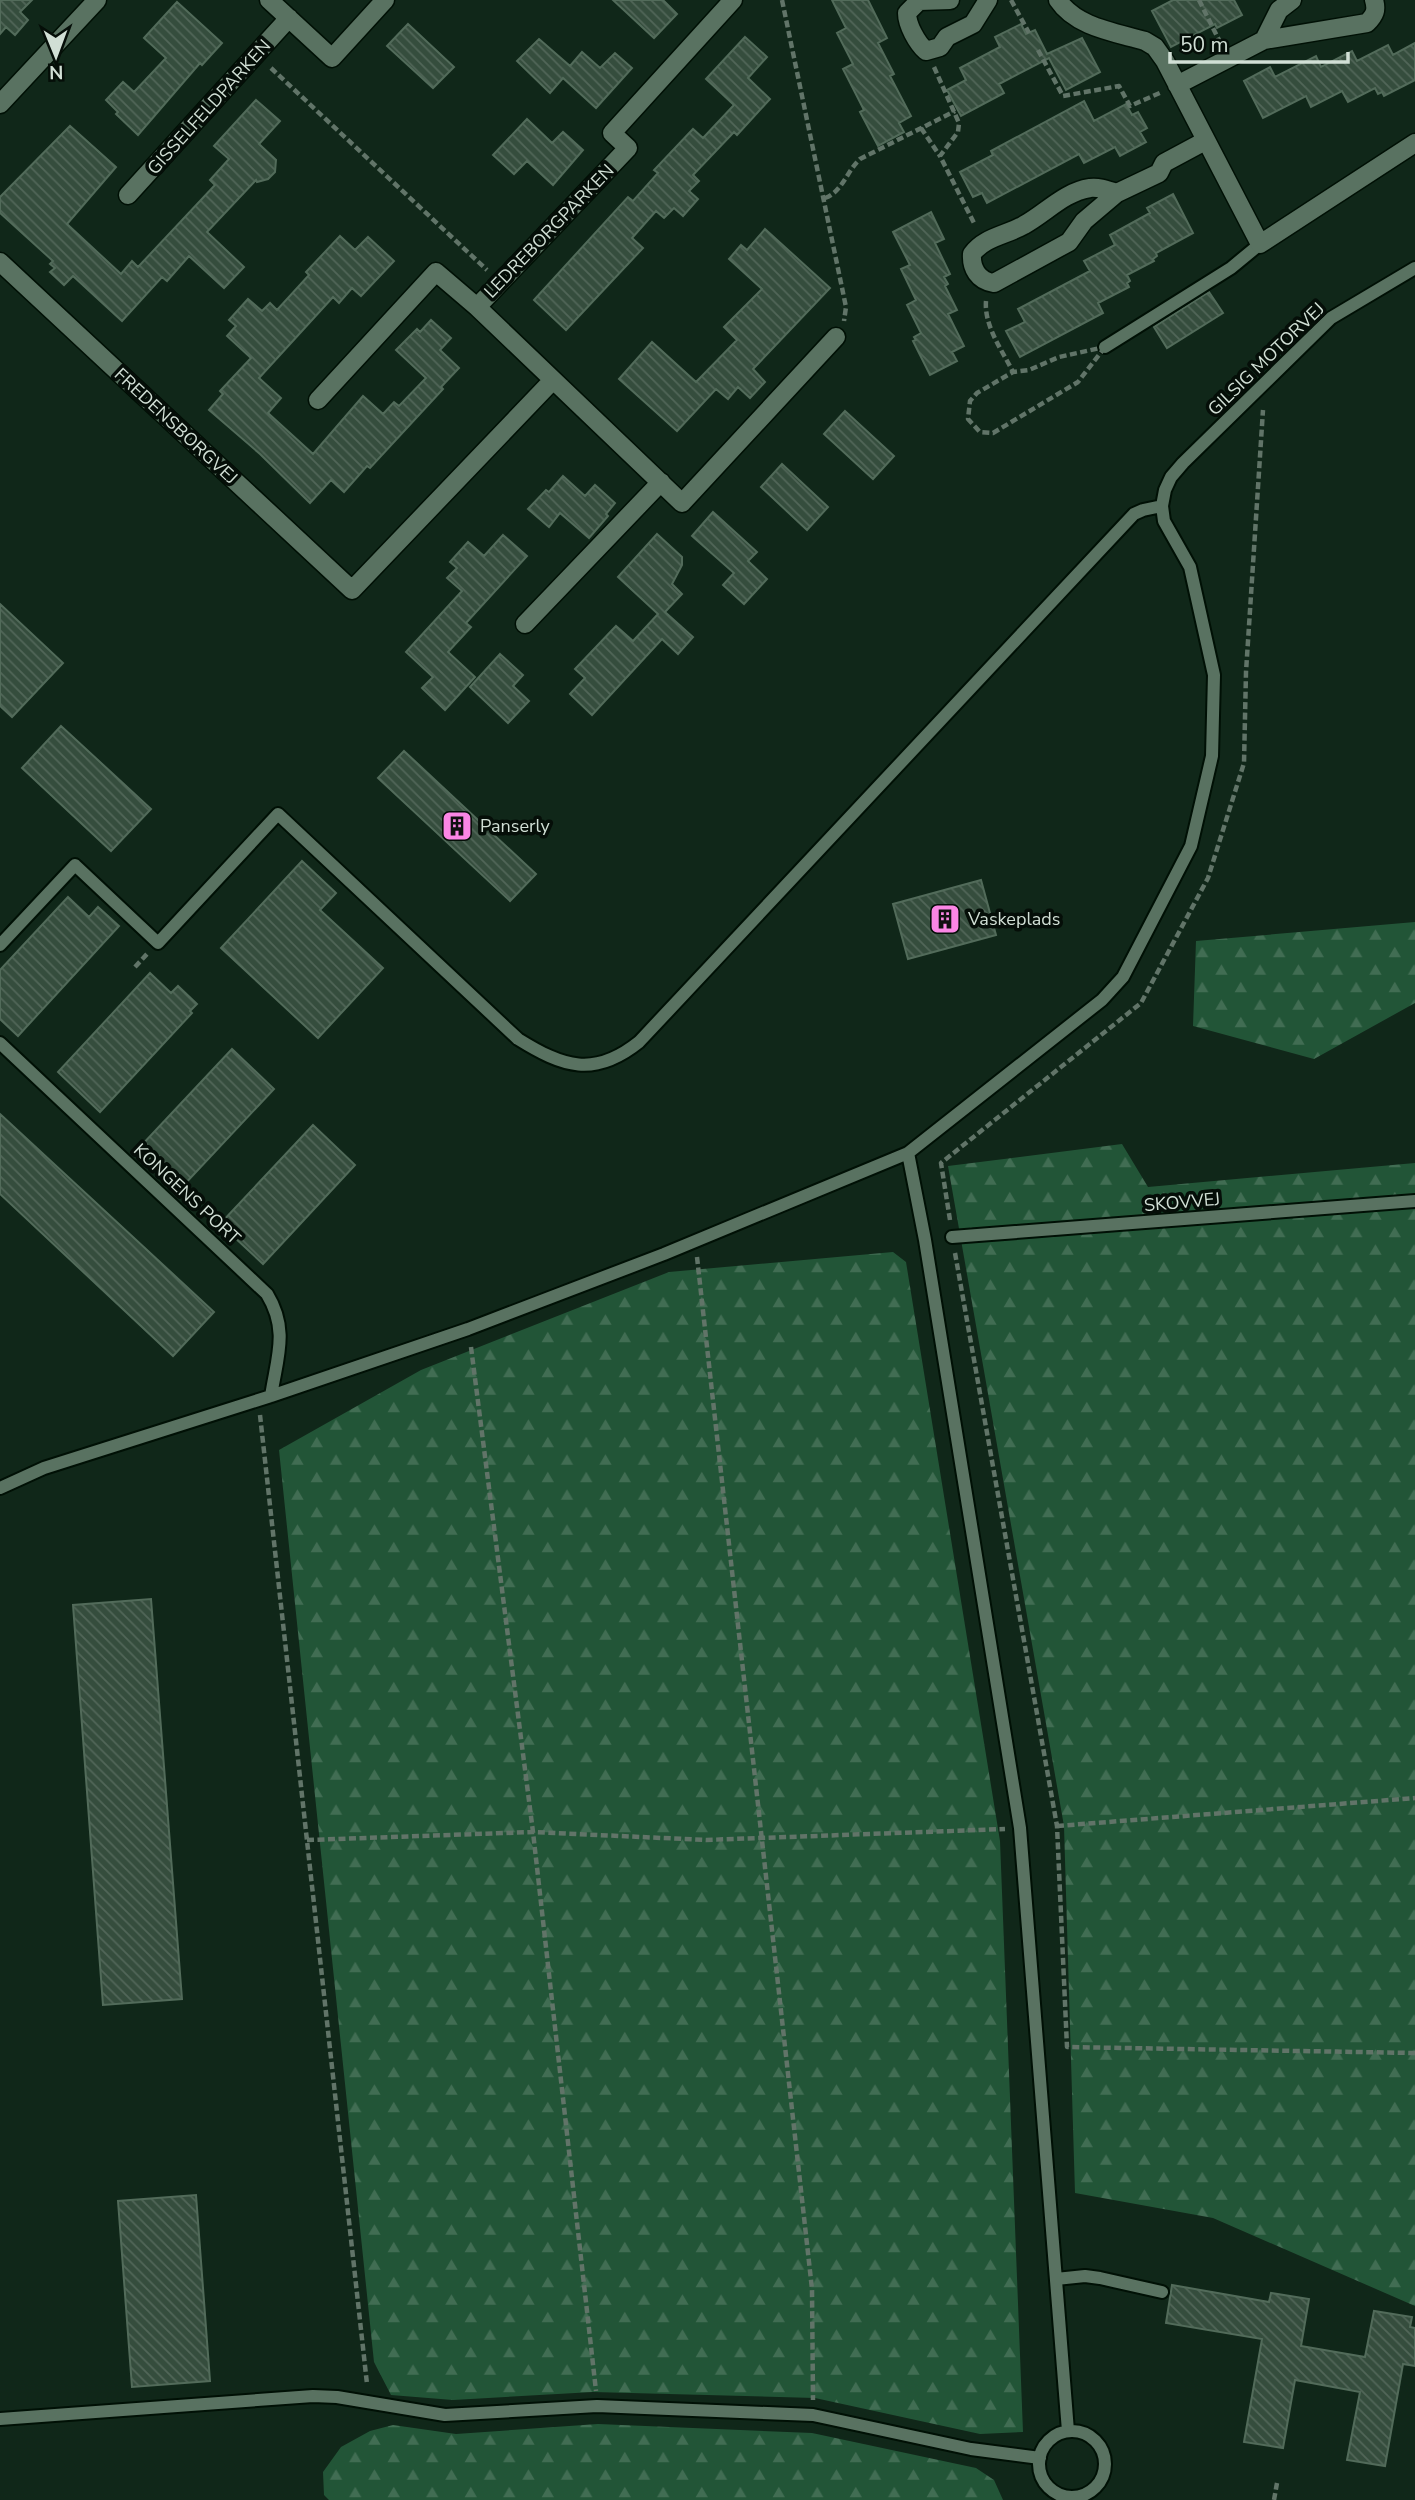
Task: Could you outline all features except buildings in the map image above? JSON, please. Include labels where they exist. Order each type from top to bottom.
[{"type":"street","points":[[0,104],[97,0]]},
{"type":"street","points":[[269,0],[332,58],[385,0]]},
{"type":"street","name":"LEDREBORGPARKEN","points":[[477,307],[628,148],[612,133],[733,0]]},
{"type":"street","points":[[950,0],[919,1],[907,13],[912,29],[926,51],[940,47],[947,37],[973,23],[988,0]]},
{"type":"street","points":[[1058,0],[1076,20],[1144,41],[1154,47],[1165,61],[1260,244],[1415,143]]},
{"type":"street","points":[[1264,40],[1279,10],[1292,0]]},
{"type":"street","points":[[1177,85],[1264,40],[1367,23],[1377,8],[1374,0]]},
{"type":"street","name":"GISSELFELDPARKEN","points":[[128,195],[289,18]]},
{"type":"street","points":[[1116,193],[1101,188],[1088,189],[1051,205],[1025,225],[984,243],[972,254],[977,274],[986,282],[1001,280],[1069,242],[1084,221],[1116,193],[1159,173],[1164,163],[1205,141]]},
{"type":"street","name":"FREDENSBORGVEJ","points":[[0,262],[352,590],[553,380]]},
{"type":"street","name":"LEDREBORGPARKEN","points":[[318,400],[436,272],[477,307],[682,503],[836,337]]},
{"type":"street","points":[[525,624],[661,482]]},
{"type":"lane","points":[[1105,347],[1231,268],[1260,244]]},
{"type":"lane","name":"GILSIG MOTORVEJ","points":[[1162,506],[1168,484],[1183,463],[1331,318],[1415,268]]},
{"type":"lane","points":[[0,945],[75,865],[158,943],[278,814],[518,1039],[544,1055],[573,1064],[597,1064],[619,1058],[639,1042],[1135,514],[1162,506],[1164,521],[1190,567],[1214,675],[1212,756],[1191,846],[1123,977],[1102,1000],[908,1153],[676,1249],[468,1329],[271,1396],[44,1468],[0,1488]]},
{"type":"lane","name":"KONGENS PORT","points":[[2,1047],[267,1294],[280,1323],[271,1396]]},
{"type":"lane","points":[[908,1153],[925,1240],[1020,1828],[1068,2431]]},
{"type":"lane","name":"SKOVVEJ","points":[[952,1237],[1415,1201]]},
{"type":"lane","points":[[1056,2279],[1085,2276],[1163,2292]]},
{"type":"lane","points":[[0,2419],[313,2396],[445,2416],[597,2406],[813,2415],[971,2449],[1040,2458]]},
{"type":"lane","points":[[1068,2431],[1092,2437],[1105,2457],[1106,2466],[1099,2483],[1086,2497],[1059,2494],[1048,2487],[1041,2473],[1040,2458],[1050,2440],[1068,2431]]},
{"type":"path","points":[[782,0],[846,307],[845,320],[832,332],[836,337]]},
{"type":"path","points":[[1011,0],[1029,33]]},
{"type":"path","points":[[1199,0],[1228,58]]},
{"type":"path","points":[[1038,50],[1063,96],[1119,86],[1130,106],[1177,85]]},
{"type":"path","points":[[926,51],[959,123],[958,132],[940,156]]},
{"type":"path","points":[[257,54],[500,283]]},
{"type":"path","points":[[824,198],[838,189],[851,167],[860,159],[955,111]]},
{"type":"path","points":[[921,128],[940,156],[984,243]]},
{"type":"path","points":[[986,282],[985,312],[1013,372]]},
{"type":"path","points":[[1105,347],[1078,382],[993,433],[980,432],[968,419],[970,401],[977,393],[1013,372],[1029,370],[1059,357],[1105,347]]},
{"type":"path","points":[[1264,385],[1247,659],[1244,763],[1208,878],[1141,1003],[941,1163],[1057,1826],[1067,2047],[1415,2053]]},
{"type":"path","points":[[696,1252],[812,2289],[813,2415]]},
{"type":"path","points":[[468,1329],[533,1832],[597,2406]]},
{"type":"path","points":[[271,1396],[260,1415],[369,2403]]},
{"type":"path","points":[[1057,1826],[1415,1798]]},
{"type":"path","points":[[307,1840],[533,1832],[706,1840],[1020,1828]]},
{"type":"path","points":[[1274,2500],[1277,2483]]},
{"type":"green space","points":[[1415,922],[1415,1003],[1314,1059],[1193,1026],[1196,941]]},
{"type":"green space","points":[[1122,1144],[1148,1187],[1415,1163],[1415,2306],[1213,2218],[1075,2193],[1064,1826],[948,1166]]},
{"type":"green space","points":[[893,1252],[906,1262],[1000,1841],[1023,2432],[980,2434],[815,2398],[593,2392],[453,2400],[391,2395],[374,2362],[279,1450],[421,1370],[669,1272]]},
{"type":"green space","points":[[598,2424],[812,2433],[976,2468],[994,2480],[1003,2500],[329,2500],[324,2495],[323,2472],[341,2447],[370,2431],[393,2425],[456,2434]]},
{"type":"place","name":"Panserly","points":[[457,826]]},
{"type":"place","name":"Vaskeplads","points":[[945,919]]}]
